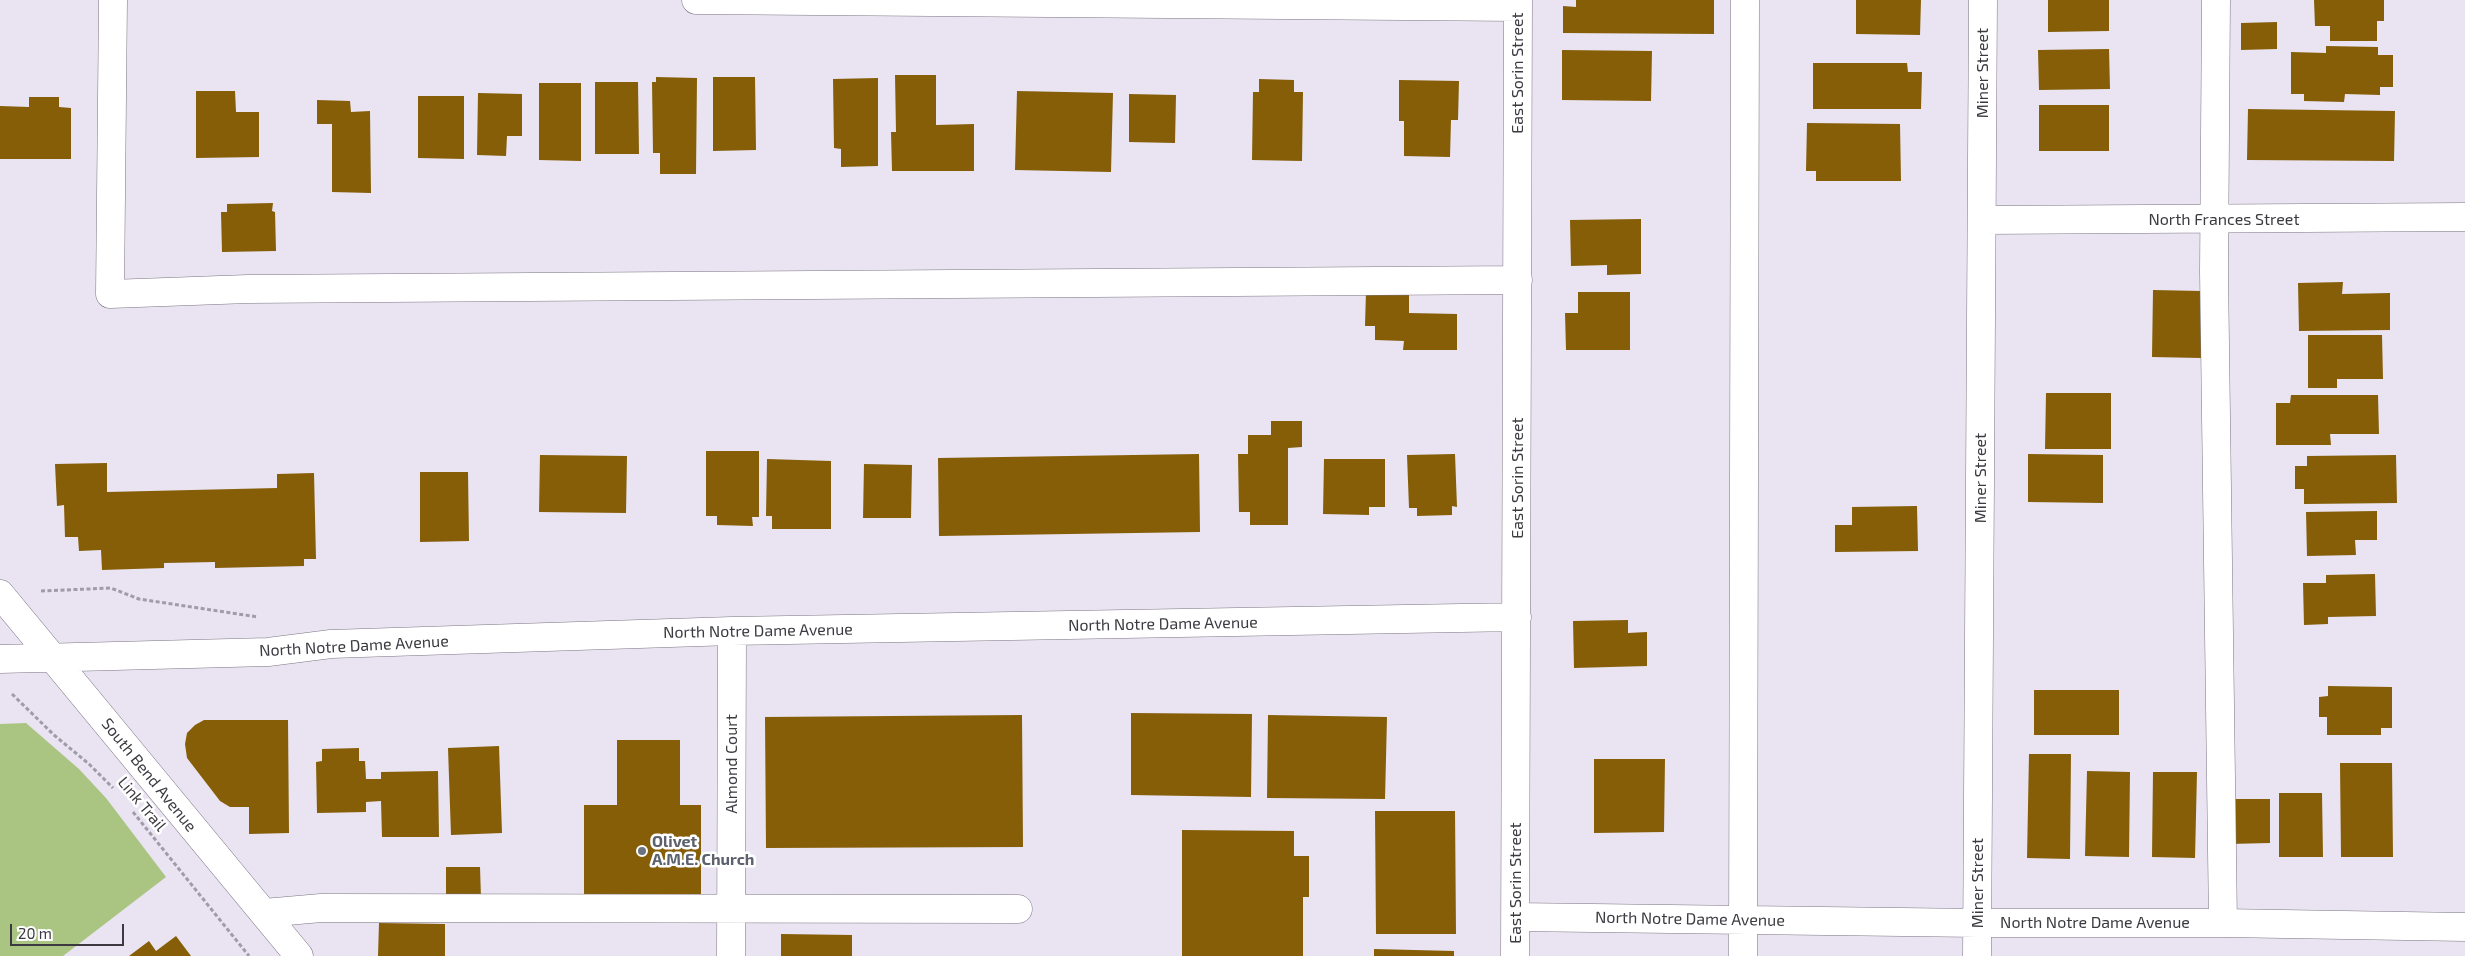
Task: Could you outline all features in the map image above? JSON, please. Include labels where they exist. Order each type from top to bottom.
[{"type":"street","points":[[113,0],[110,294],[248,289],[1518,280]]},
{"type":"street","points":[[696,0],[1518,4]]},
{"type":"street","points":[[1743,956],[1745,0]]},
{"type":"street","name":"Miner Street","points":[[1977,956],[1984,0]]},
{"type":"street","points":[[2216,0],[2214,220],[2222,923]]},
{"type":"street","name":"East Sorin Street","points":[[1515,956],[1518,4]]},
{"type":"street","name":"North Frances Street","points":[[1983,220],[2465,217]]},
{"type":"street","name":"South Bend Avenue","points":[[0,594],[298,956]]},
{"type":"street","name":"North Notre Dame Avenue","points":[[0,659],[268,652],[331,644],[732,631],[1517,617]]},
{"type":"street","name":"Almond Court","points":[[731,956],[732,631]]},
{"type":"street","points":[[264,913],[321,908],[1018,909]]},
{"type":"street","name":"North Notre Dame Avenue","points":[[1516,916],[1978,923],[2222,923],[2465,927]]},
{"type":"path","points":[[35,591],[111,588],[139,599],[257,616],[266,620]]},
{"type":"path","name":"Link Trail","points":[[8,689],[34,716],[89,764],[116,791]]},
{"type":"path","name":"Link Trail","points":[[128,806],[249,956]]},
{"type":"green space","points":[[26,723],[79,769],[106,798],[166,877],[63,956],[0,956],[0,724]]},
{"type":"building","points":[[1576,0],[1714,0],[1714,34],[1563,33],[1563,6],[1576,7]]},
{"type":"building","points":[[1856,0],[1921,0],[1920,35],[1856,34]]},
{"type":"building","points":[[2048,0],[2109,0],[2109,31],[2048,32]]},
{"type":"building","points":[[2314,0],[2384,0],[2384,21],[2377,21],[2377,41],[2330,41],[2330,26],[2315,26]]},
{"type":"building","points":[[2277,22],[2277,49],[2241,50],[2241,23]]},
{"type":"building","points":[[2326,46],[2378,47],[2378,55],[2393,55],[2393,87],[2380,87],[2380,95],[2345,94],[2344,102],[2304,101],[2304,94],[2291,94],[2291,52],[2326,53]]},
{"type":"building","points":[[2109,49],[2110,89],[2039,90],[2038,50]]},
{"type":"building","points":[[1562,50],[1652,51],[1651,101],[1562,100]]},
{"type":"building","points":[[1813,63],[1907,63],[1908,72],[1922,72],[1921,109],[1813,109]]},
{"type":"building","points":[[895,75],[936,75],[936,125],[974,124],[974,171],[892,171],[891,132],[896,132]]},
{"type":"building","points":[[656,77],[697,78],[696,174],[660,174],[660,153],[653,153],[652,82],[656,82]]},
{"type":"building","points":[[713,77],[755,77],[756,150],[713,151]]},
{"type":"building","points":[[878,78],[878,166],[841,167],[841,149],[834,148],[833,79]]},
{"type":"building","points":[[1259,79],[1294,80],[1294,92],[1303,92],[1302,161],[1252,160],[1253,92],[1259,92]]},
{"type":"building","points":[[1399,80],[1459,81],[1458,120],[1451,120],[1450,157],[1404,156],[1404,121],[1399,121]]},
{"type":"building","points":[[595,82],[638,82],[639,154],[595,154]]},
{"type":"building","points":[[539,83],[581,83],[581,161],[539,160]]},
{"type":"building","points":[[196,91],[235,91],[236,112],[259,112],[259,157],[196,158]]},
{"type":"building","points":[[1017,91],[1113,93],[1111,172],[1015,170]]},
{"type":"building","points":[[478,93],[522,94],[522,136],[507,136],[506,156],[477,155]]},
{"type":"building","points":[[1129,94],[1176,95],[1175,143],[1129,142]]},
{"type":"building","points":[[418,96],[464,96],[464,159],[418,158]]},
{"type":"building","points":[[29,97],[59,97],[59,107],[71,108],[71,159],[0,159],[0,106],[29,107]]},
{"type":"building","points":[[317,100],[350,101],[351,112],[370,111],[371,193],[332,192],[332,124],[317,124]]},
{"type":"building","points":[[2039,105],[2109,105],[2109,151],[2039,151]]},
{"type":"building","points":[[2248,109],[2395,111],[2394,161],[2247,160]]},
{"type":"building","points":[[1807,123],[1900,124],[1901,181],[1816,181],[1816,171],[1806,171]]},
{"type":"building","points":[[273,203],[276,251],[222,252],[221,212],[227,212],[227,204]]},
{"type":"building","points":[[1641,219],[1641,274],[1607,275],[1607,265],[1571,266],[1570,220]]},
{"type":"building","points":[[2343,282],[2342,294],[2390,293],[2390,330],[2299,331],[2298,283]]},
{"type":"building","points":[[2153,290],[2201,291],[2201,358],[2152,357]]},
{"type":"building","points":[[1366,291],[1409,291],[1409,313],[1457,314],[1457,350],[1403,350],[1404,341],[1375,340],[1375,326],[1365,326]]},
{"type":"building","points":[[1578,292],[1630,292],[1630,350],[1566,350],[1565,313],[1578,313]]},
{"type":"building","points":[[2308,335],[2382,335],[2383,379],[2337,379],[2337,388],[2308,388]]},
{"type":"building","points":[[2046,393],[2111,393],[2111,449],[2045,449]]},
{"type":"building","points":[[2291,395],[2378,395],[2379,434],[2330,434],[2331,445],[2276,445],[2276,403],[2290,403]]},
{"type":"building","points":[[1271,421],[1302,421],[1302,447],[1288,448],[1288,525],[1250,525],[1250,512],[1239,512],[1238,454],[1248,454],[1248,435],[1271,435]]},
{"type":"building","points":[[706,451],[759,451],[759,517],[752,517],[753,526],[717,525],[717,516],[706,516]]},
{"type":"building","points":[[1199,454],[1200,532],[939,536],[938,458]]},
{"type":"building","points":[[1455,454],[1457,507],[1452,506],[1452,515],[1417,516],[1417,508],[1409,508],[1407,455]]},
{"type":"building","points":[[2028,454],[2103,455],[2103,503],[2028,502]]},
{"type":"building","points":[[540,455],[627,456],[626,513],[539,512]]},
{"type":"building","points":[[2396,455],[2397,503],[2304,504],[2304,489],[2295,489],[2295,466],[2307,466],[2307,456]]},
{"type":"building","points":[[767,459],[831,461],[831,529],[772,529],[772,516],[766,516]]},
{"type":"building","points":[[1324,459],[1385,459],[1385,507],[1369,507],[1369,515],[1323,514]]},
{"type":"building","points":[[107,463],[107,492],[277,488],[277,474],[314,473],[316,559],[304,559],[304,566],[215,568],[215,562],[164,563],[164,568],[102,570],[101,550],[79,551],[78,537],[65,537],[64,505],[57,506],[55,464]]},
{"type":"building","points":[[864,464],[912,465],[911,518],[863,518]]},
{"type":"building","points":[[420,472],[468,472],[469,541],[420,542]]},
{"type":"building","points":[[1917,506],[1918,551],[1835,552],[1835,525],[1852,525],[1852,507]]},
{"type":"building","points":[[2377,511],[2377,540],[2355,540],[2356,555],[2307,556],[2306,512]]},
{"type":"building","points":[[2375,574],[2376,616],[2328,617],[2328,624],[2304,625],[2303,583],[2326,583],[2326,575]]},
{"type":"building","points":[[1628,620],[1628,633],[1647,632],[1647,666],[1574,668],[1573,621]]},
{"type":"building","points":[[2328,686],[2392,687],[2392,728],[2381,728],[2381,735],[2327,735],[2327,717],[2319,717],[2319,697],[2328,696]]},
{"type":"building","points":[[2034,690],[2119,690],[2119,735],[2034,735]]},
{"type":"building","points":[[1131,713],[1252,714],[1251,797],[1131,795]]},
{"type":"building","points":[[1022,715],[1023,847],[766,848],[765,717]]},
{"type":"building","points":[[1268,715],[1387,717],[1385,799],[1267,798]]},
{"type":"building","points":[[204,720],[288,720],[289,833],[249,834],[249,807],[230,807],[220,801],[187,758],[185,744],[187,733]]},
{"type":"building","name":"Olivet A.M.E. Church","points":[[617,740],[680,740],[680,805],[701,805],[701,898],[584,898],[584,805],[617,805]]},
{"type":"building","points":[[499,746],[502,833],[451,835],[448,748]]},
{"type":"building","points":[[359,748],[359,761],[365,761],[366,779],[381,779],[381,772],[438,771],[439,837],[382,837],[381,801],[366,802],[366,812],[317,813],[316,762],[322,761],[322,749]]},
{"type":"building","points":[[2029,754],[2071,754],[2070,859],[2027,858]]},
{"type":"building","points":[[1594,759],[1665,759],[1664,832],[1594,833]]},
{"type":"building","points":[[2340,763],[2392,763],[2393,857],[2341,857]]},
{"type":"building","points":[[2087,771],[2130,772],[2129,857],[2085,856]]},
{"type":"building","points":[[2153,772],[2197,772],[2195,858],[2152,857]]},
{"type":"building","points":[[2279,793],[2322,793],[2323,857],[2279,857]]},
{"type":"building","points":[[2228,799],[2270,799],[2270,843],[2229,844]]},
{"type":"building","points":[[1375,811],[1455,811],[1456,934],[1376,934]]},
{"type":"building","points":[[1182,830],[1294,831],[1294,856],[1309,856],[1309,897],[1303,897],[1303,956],[1182,956]]},
{"type":"building","points":[[446,867],[480,867],[481,898],[446,898]]},
{"type":"building","points":[[379,923],[445,924],[445,956],[378,956]]},
{"type":"building","points":[[781,934],[852,935],[852,956],[781,956]]},
{"type":"building","points":[[176,936],[191,956],[129,956],[149,941],[156,951]]},
{"type":"building","points":[[1374,949],[1454,951],[1454,956],[1374,956]]},
{"type":"place","name":"Olivet A.M.E. Church","points":[[642,851]]}]
